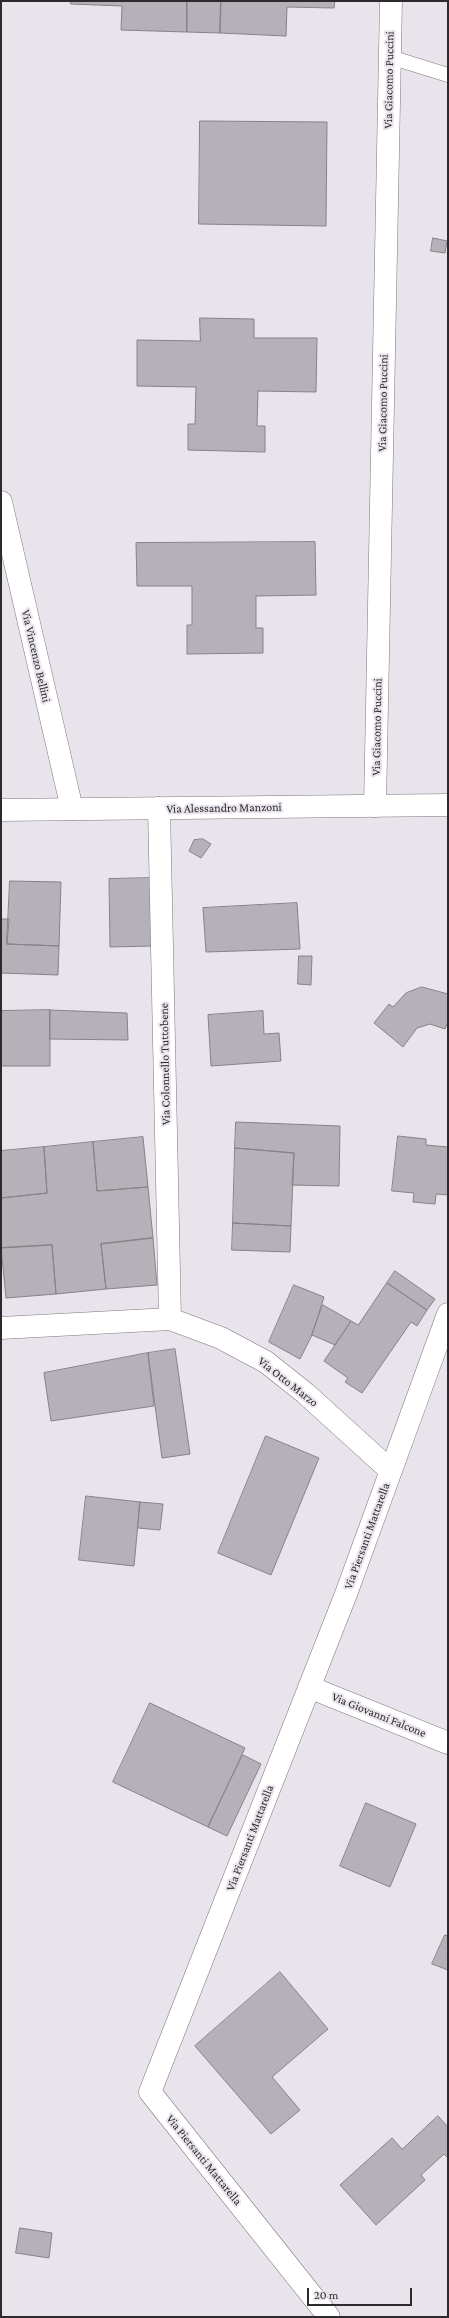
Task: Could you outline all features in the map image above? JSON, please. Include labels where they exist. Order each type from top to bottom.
[{"type":"street","name":"Via Giacomo Puccini","points":[[375,806],[391,1]]},
{"type":"street","name":"Via Vincenzo Bellini","points":[[1,502],[72,809]]},
{"type":"street","name":"Via Alessandro Manzoni","points":[[1,810],[448,805]]},
{"type":"street","name":"Via Colonnello Tuttobene","points":[[160,808],[170,1319]]},
{"type":"street","name":"Via Piersanti Mattarella","points":[[329,2317],[150,2092],[346,1594],[448,1314]]},
{"type":"street","name":"Via Otto Marzo","points":[[1,1328],[170,1319],[221,1338],[266,1362],[305,1393],[391,1471]]},
{"type":"street","name":"Via Giovanni Falcone","points":[[309,1687],[448,1743]]},
{"type":"lane","points":[[390,57],[448,75]]},
{"type":"building","points":[[71,1],[187,1],[187,32],[121,30],[122,6],[71,4]]},
{"type":"building","points":[[187,1],[221,1],[220,33],[187,32]]},
{"type":"building","points":[[221,1],[335,1],[334,8],[287,7],[286,36],[220,33]]},
{"type":"building","points":[[200,121],[327,122],[326,226],[199,224]]},
{"type":"building","points":[[433,238],[447,241],[445,253],[431,251]]},
{"type":"building","points":[[200,318],[254,319],[254,338],[317,338],[316,392],[258,391],[257,426],[265,426],[265,452],[188,450],[188,424],[195,424],[196,387],[137,386],[137,340],[200,341]]},
{"type":"building","points":[[315,542],[316,595],[256,596],[256,628],[263,628],[263,653],[187,654],[187,625],[192,625],[192,586],[137,586],[136,543]]},
{"type":"building","points":[[203,839],[211,844],[201,858],[189,851],[194,840]]},
{"type":"building","points":[[151,878],[152,946],[110,947],[109,879]]},
{"type":"building","points":[[10,881],[61,882],[59,946],[7,944]]},
{"type":"building","points":[[297,903],[300,949],[206,952],[203,908]]},
{"type":"building","points":[[1,919],[9,919],[7,944],[59,946],[58,975],[1,973]]},
{"type":"building","points":[[299,956],[312,956],[311,985],[298,984]]},
{"type":"building","points":[[422,987],[448,994],[448,1022],[445,1029],[430,1024],[417,1028],[403,1047],[374,1023],[389,1004],[393,1007],[406,993]]},
{"type":"building","points":[[50,1010],[50,1066],[1,1066],[1,1011]]},
{"type":"building","points":[[50,1010],[127,1013],[128,1040],[50,1039]]},
{"type":"building","points":[[263,1011],[264,1034],[279,1033],[281,1061],[211,1066],[208,1015]]},
{"type":"building","points":[[236,1122],[340,1126],[339,1186],[292,1185],[294,1153],[235,1148]]},
{"type":"building","points":[[398,1136],[426,1139],[426,1145],[448,1147],[448,1195],[436,1194],[435,1204],[413,1202],[414,1193],[392,1191]]},
{"type":"building","points":[[143,1137],[148,1187],[97,1191],[93,1142]]},
{"type":"building","points":[[93,1142],[97,1191],[148,1187],[153,1238],[101,1244],[106,1289],[56,1294],[52,1245],[1,1248],[1,1198],[47,1193],[44,1147]]},
{"type":"building","points":[[44,1147],[47,1193],[1,1198],[1,1151]]},
{"type":"building","points":[[235,1148],[294,1153],[291,1226],[233,1223]]},
{"type":"building","points":[[233,1223],[291,1226],[290,1252],[232,1250]]},
{"type":"building","points":[[153,1238],[157,1285],[106,1289],[101,1244]]},
{"type":"building","points":[[52,1245],[56,1294],[6,1298],[1,1248]]},
{"type":"building","points":[[395,1271],[435,1299],[427,1310],[387,1283]]},
{"type":"building","points":[[387,1283],[427,1310],[417,1326],[411,1322],[362,1393],[345,1382],[348,1378],[324,1361],[351,1321],[358,1325]]},
{"type":"building","points":[[294,1285],[324,1297],[312,1335],[300,1359],[269,1342]]},
{"type":"building","points":[[323,1305],[351,1321],[335,1345],[312,1335]]},
{"type":"building","points":[[175,1349],[190,1454],[162,1458],[148,1353]]},
{"type":"building","points":[[148,1353],[154,1406],[51,1421],[44,1373]]},
{"type":"building","points":[[266,1436],[319,1458],[271,1575],[218,1553]]},
{"type":"building","points":[[86,1496],[140,1502],[134,1566],[79,1560]]},
{"type":"building","points":[[140,1502],[163,1504],[160,1530],[138,1528]]},
{"type":"building","points":[[150,1703],[245,1748],[208,1827],[113,1782]]},
{"type":"building","points":[[243,1755],[261,1764],[227,1836],[208,1827]]},
{"type":"building","points":[[366,1803],[416,1824],[390,1887],[340,1866]]},
{"type":"building","points":[[445,1935],[448,1936],[448,1970],[432,1964]]},
{"type":"building","points":[[280,1972],[328,2029],[272,2077],[300,2110],[271,2134],[195,2046]]},
{"type":"building","points":[[438,2116],[448,2127],[448,2158],[444,2154],[421,2175],[425,2180],[376,2225],[340,2185],[392,2138],[402,2149]]},
{"type":"building","points":[[20,2228],[52,2233],[49,2258],[16,2253]]}]
